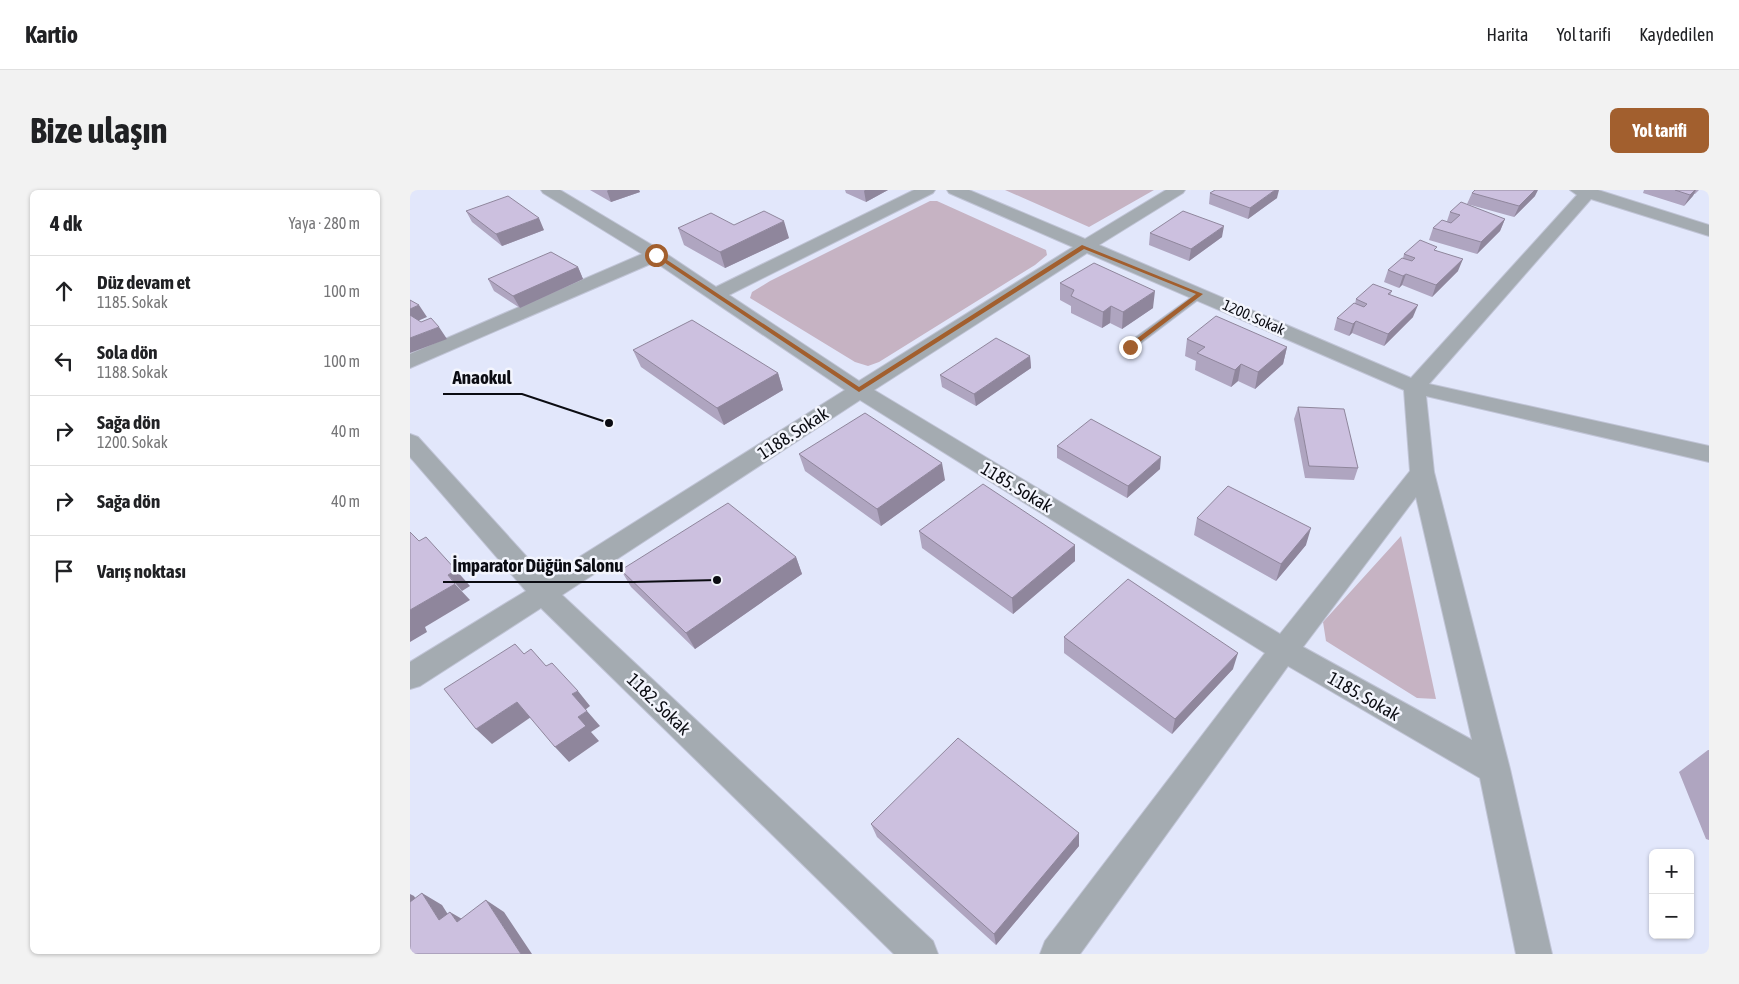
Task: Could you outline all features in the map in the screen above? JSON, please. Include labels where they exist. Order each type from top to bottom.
[{"type":"street","name":"1185. Sokak","points":[[548,190],[656,255],[859,390],[1284,650],[1494,769]]},
{"type":"street","points":[[714,295],[927,190]]},
{"type":"street","name":"1200. Sokak","points":[[955,190],[1414,387],[1709,454]]},
{"type":"street","name":"1188. Sokak","points":[[410,677],[544,594],[1084,246],[1176,190]]},
{"type":"street","points":[[1534,954],[1494,769],[1422,472],[1414,387],[1585,191],[1709,231]]},
{"type":"street","points":[[410,362],[656,255]]},
{"type":"street","name":"1182. Sokak","points":[[410,442],[544,594],[920,954]]},
{"type":"street","points":[[1058,954],[1284,650],[1422,472]]},
{"type":"lane","points":[[1130,347],[1200,294]]},
{"type":"shaded area","points":[[1005,190],[1154,190],[1089,227]]},
{"type":"shaded area","points":[[930,201],[937,201],[1046,250],[1047,255],[1035,265],[879,362],[868,366],[855,362],[750,298],[752,292],[770,281]]},
{"type":"shaded area","points":[[1401,536],[1436,699],[1417,698],[1326,641],[1323,622]]},
{"type":"building","points":[[1215,190],[1275,190],[1250,208],[1210,193]]},
{"type":"building","points":[[1475,190],[1535,190],[1519,206],[1472,193]]},
{"type":"building","points":[[1675,190],[1695,190],[1690,195]]},
{"type":"building","points":[[508,196],[539,218],[496,234],[466,211]]},
{"type":"building","points":[[1461,202],[1505,219],[1481,242],[1433,228],[1442,220],[1451,223],[1460,215],[1450,212]]},
{"type":"building","points":[[764,211],[784,221],[720,252],[678,228],[711,213],[734,225]]},
{"type":"building","points":[[1183,211],[1224,226],[1191,249],[1150,233]]},
{"type":"building","points":[[1420,240],[1437,247],[1434,250],[1463,259],[1436,285],[1406,274],[1403,276],[1388,270],[1402,258],[1412,261],[1415,258],[1404,254]]},
{"type":"building","points":[[551,252],[578,267],[513,296],[488,279]]},
{"type":"building","points":[[1094,263],[1155,291],[1123,312],[1111,306],[1103,312],[1071,296],[1074,290],[1060,283]]},
{"type":"building","points":[[1373,284],[1392,291],[1388,294],[1418,305],[1388,334],[1356,321],[1353,324],[1337,318],[1354,303],[1364,307],[1367,304],[1356,299]]},
{"type":"building","points":[[410,300],[419,305],[410,309]]},
{"type":"building","points":[[410,315],[421,322],[431,318],[439,327],[410,338]]},
{"type":"building","points":[[1216,316],[1287,347],[1258,372],[1241,364],[1235,370],[1197,353],[1205,347],[1187,339]]},
{"type":"building","points":[[692,320],[778,373],[717,408],[633,350]]},
{"type":"building","points":[[996,338],[1030,356],[974,394],[940,375]]},
{"type":"building","points":[[1298,407],[1344,409],[1358,468],[1309,466]]},
{"type":"building","points":[[865,413],[942,463],[877,509],[799,454]]},
{"type":"building","points":[[1091,419],[1161,457],[1128,486],[1057,446]]},
{"type":"building","points":[[983,484],[1075,545],[1012,598],[919,531]]},
{"type":"building","points":[[1228,486],[1311,528],[1281,564],[1197,518]]},
{"type":"building","points":[[728,503],[796,557],[686,633],[621,570]]},
{"type":"building","points":[[410,532],[419,541],[426,537],[456,570],[448,575],[455,584],[410,610]]},
{"type":"building","points":[[1128,579],[1238,653],[1175,719],[1064,637]]},
{"type":"building","points":[[515,644],[524,654],[531,649],[546,666],[552,663],[578,691],[572,694],[587,711],[578,717],[586,726],[555,747],[517,702],[476,729],[444,689]]},
{"type":"building","points":[[958,738],[1079,833],[994,934],[871,824]]},
{"type":"building","points":[[422,893],[439,920],[450,912],[457,922],[486,900],[521,954],[410,954],[410,902]]},
{"type":"place","name":"Anaokul","points":[[609,423]]},
{"type":"place","name":"İmparator Düğün Salonu","points":[[717,580]]},
{"type":"route","points":[[656,255],[859,390],[1084,246],[1200,294],[1130,347]]}]
